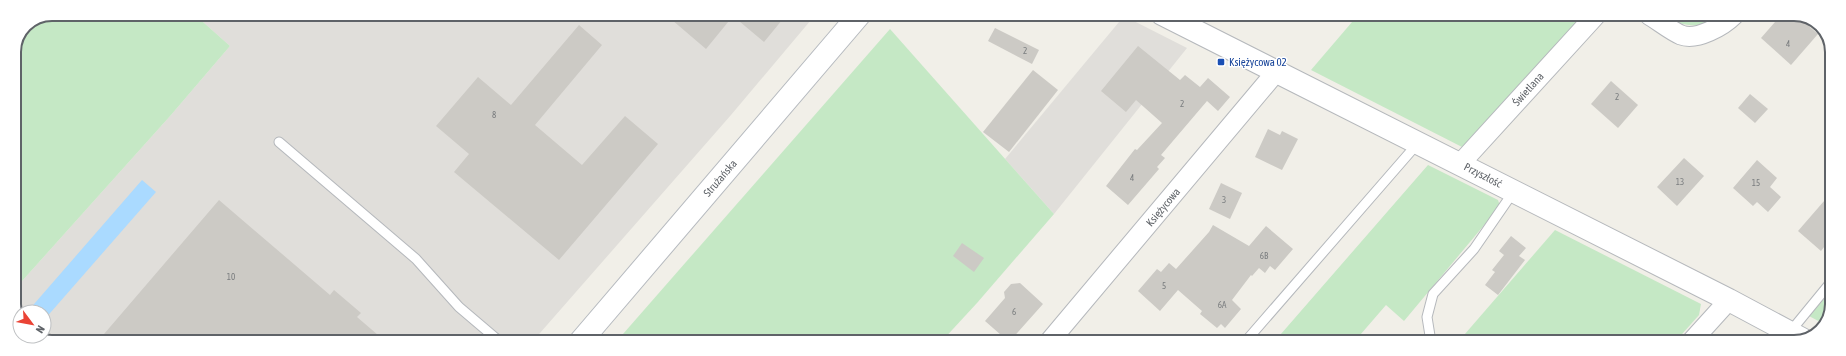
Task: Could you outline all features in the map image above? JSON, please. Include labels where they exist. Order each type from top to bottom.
[{"type":"street","name":"Strużańska","points":[[586,335],[854,21]]},
{"type":"street","name":"Przyszłość","points":[[1176,21],[1514,191],[1794,335]]},
{"type":"street","name":"Świetlana","points":[[1460,164],[1591,21]]},
{"type":"street","points":[[1659,21],[1682,35],[1689,36],[1708,33],[1725,21]]},
{"type":"street","name":"Księżycowa","points":[[1055,335],[1276,72]]},
{"type":"street","points":[[1697,335],[1728,300]]},
{"type":"lane","points":[[279,142],[416,259],[459,307],[491,335]]},
{"type":"lane","points":[[1251,335],[1418,143]]},
{"type":"lane","points":[[1430,335],[1427,317],[1433,294],[1474,249],[1514,191]]},
{"type":"lane","points":[[1797,335],[1825,291]]},
{"type":"shaded area","points":[[202,21],[810,21],[731,115],[538,335],[52,335],[52,304],[21,304],[21,282],[171,115],[230,46]]},
{"type":"shaded area","points":[[1120,21],[1134,21],[1187,48],[1054,214],[1005,159]]},
{"type":"green space","points":[[52,21],[202,21],[230,46],[171,115],[21,282],[21,52],[23,40],[30,30],[40,23]]},
{"type":"green space","points":[[1353,21],[1579,21],[1464,148],[1311,70]]},
{"type":"green space","points":[[1675,21],[1712,21],[1700,25],[1687,25]]},
{"type":"green space","points":[[890,29],[1054,214],[947,335],[622,335]]},
{"type":"green space","points":[[1428,165],[1498,200],[1500,206],[1404,321],[1386,305],[1360,335],[1280,335]]},
{"type":"green space","points":[[1555,230],[1701,304],[1699,315],[1681,335],[1464,335]]},
{"type":"green space","points":[[1825,298],[1825,308],[1820,322],[1809,316]]},
{"type":"water","points":[[142,180],[156,192],[52,311],[52,304],[34,304]]},
{"type":"building","points":[[673,21],[729,21],[706,49]]},
{"type":"building","points":[[739,21],[781,21],[764,42]]},
{"type":"building","points":[[1776,21],[1802,22],[1818,34],[1791,65],[1761,38]]},
{"type":"building","points":[[579,25],[602,45],[535,125],[582,165],[625,116],[658,144],[559,260],[454,172],[469,154],[436,126],[478,77],[511,105]]},
{"type":"building","points":[[995,28],[1039,50],[1032,64],[988,41]]},
{"type":"building","points":[[1138,46],[1180,80],[1185,75],[1200,87],[1208,78],[1230,97],[1218,111],[1207,101],[1161,155],[1165,158],[1157,167],[1159,169],[1128,205],[1106,186],[1135,149],[1137,150],[1162,123],[1136,100],[1126,112],[1101,91]]},
{"type":"building","points":[[1033,70],[1058,90],[1009,152],[983,132]]},
{"type":"building","points":[[1611,81],[1638,105],[1618,128],[1591,104]]},
{"type":"building","points":[[1750,94],[1768,109],[1755,123],[1738,108]]},
{"type":"building","points":[[1268,129],[1280,135],[1282,131],[1298,139],[1282,170],[1255,157]]},
{"type":"building","points":[[1684,158],[1704,176],[1677,206],[1657,187]]},
{"type":"building","points":[[1757,160],[1777,178],[1770,187],[1781,197],[1768,212],[1757,202],[1753,206],[1733,188]]},
{"type":"building","points":[[1221,183],[1242,193],[1230,219],[1209,209]]},
{"type":"building","points":[[219,200],[330,295],[334,290],[361,313],[357,317],[378,335],[103,335]]},
{"type":"building","points":[[1825,200],[1825,246],[1821,251],[1798,231]]},
{"type":"building","points":[[1213,225],[1249,246],[1266,226],[1293,249],[1275,270],[1270,266],[1265,273],[1259,268],[1252,276],[1251,275],[1232,300],[1241,309],[1225,328],[1221,324],[1217,328],[1200,314],[1202,311],[1178,290],[1160,311],[1138,291],[1157,269],[1161,272],[1169,263],[1176,269],[1209,232]]},
{"type":"building","points":[[1511,236],[1526,248],[1519,256],[1525,260],[1498,295],[1485,285],[1495,272],[1492,270],[1504,255],[1499,251]]},
{"type":"building","points":[[962,243],[984,258],[974,272],[953,256]]},
{"type":"building","points":[[1020,283],[1043,304],[1015,335],[1001,335],[985,321],[1005,298],[1004,292],[1011,284]]},
{"type":"place","name":"Księżycowa 02","points":[[1221,62]]}]
